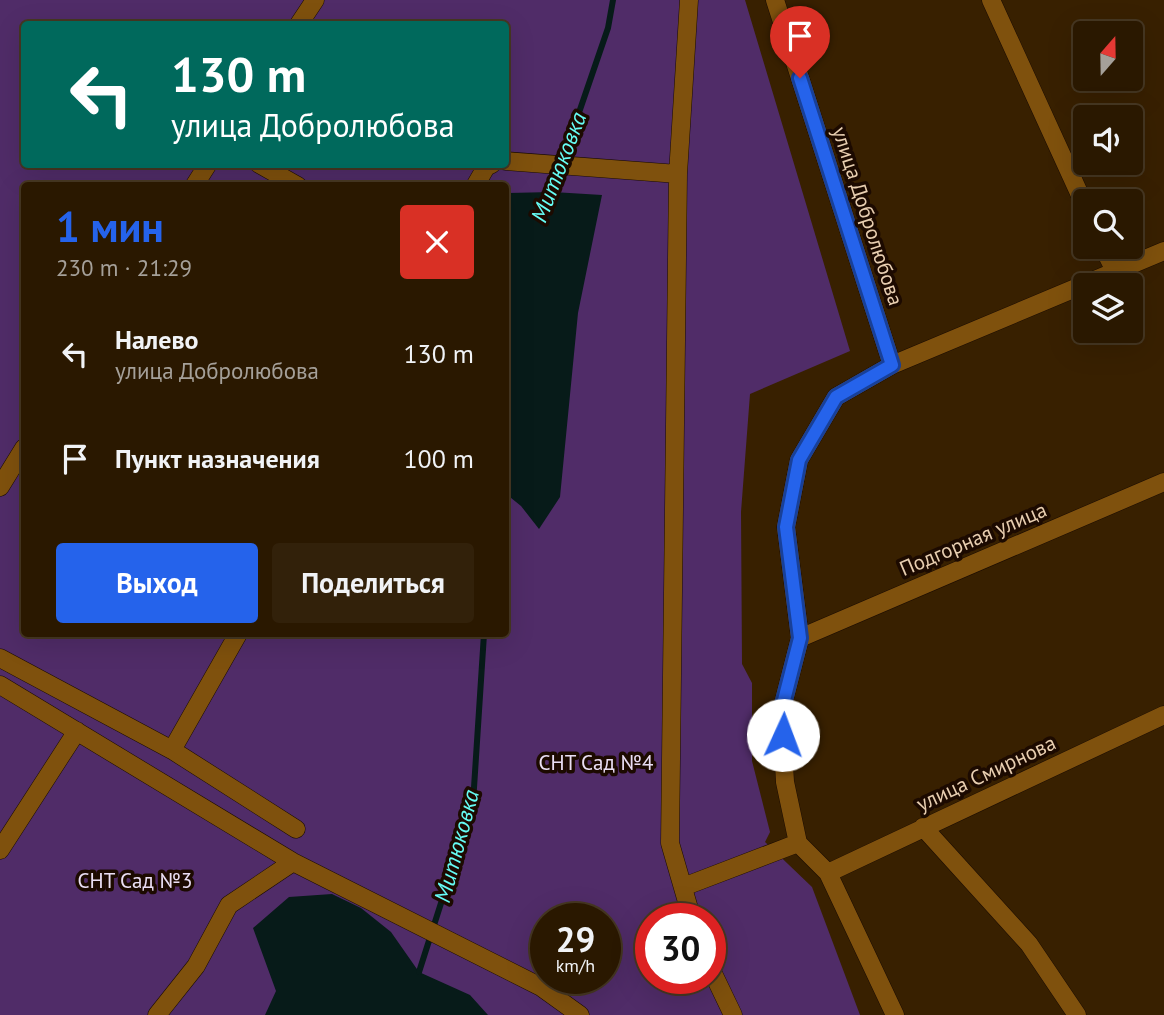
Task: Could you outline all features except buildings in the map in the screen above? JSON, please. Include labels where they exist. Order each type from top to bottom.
[{"type":"street","points":[[301,21],[315,0]]},
{"type":"street","points":[[688,903],[670,843],[678,174],[689,0]]},
{"type":"street","name":"улица Добролюбова","points":[[775,0],[892,365]]},
{"type":"street","points":[[991,0],[1077,189]]},
{"type":"street","points":[[509,161],[678,174]]},
{"type":"street","points":[[266,168],[291,182]]},
{"type":"street","points":[[895,1015],[828,873],[798,843],[785,782],[781,712],[800,638],[786,527],[799,460],[836,397],[892,365],[1164,251]]},
{"type":"street","points":[[1109,259],[1114,270]]},
{"type":"street","points":[[0,487],[21,453]]},
{"type":"street","name":"Подгорная улица","points":[[800,638],[1164,482]]},
{"type":"street","points":[[172,750],[236,637]]},
{"type":"street","points":[[0,658],[172,750],[296,830]]},
{"type":"street","points":[[0,685],[293,862],[541,987],[580,1015]]},
{"type":"street","name":"улица Смирнова","points":[[828,873],[1164,715]]},
{"type":"street","points":[[0,850],[77,732]]},
{"type":"street","points":[[923,827],[1029,944],[1077,1015]]},
{"type":"street","points":[[683,887],[798,843]]},
{"type":"street","points":[[157,1015],[196,966],[229,905],[293,862]]},
{"type":"street","points":[[723,994],[733,1015]]},
{"type":"green space","name":"СНТ Сад №4","points":[[0,0],[745,0],[850,351],[750,394],[741,512],[742,664],[752,683],[752,761],[770,832],[765,842],[812,887],[860,1015],[0,1015]]},
{"type":"water","points":[[509,193],[602,195],[578,313],[560,497],[539,529],[521,506],[509,496]]},
{"type":"water","points":[[332,894],[361,908],[391,932],[419,972],[470,995],[488,1015],[265,1015],[276,991],[253,928],[289,897]]},
{"type":"waterway","name":"Митюковка","points":[[550,197],[608,28],[613,0]]},
{"type":"waterway","name":"Митюковка","points":[[419,972],[473,803],[484,637]]},
{"type":"route","points":[[783,735],[781,712],[800,638],[786,527],[799,460],[836,397],[892,365],[800,78]]},
{"type":"park label","name":"СНТ Сад №3","points":[[135,880]]}]
